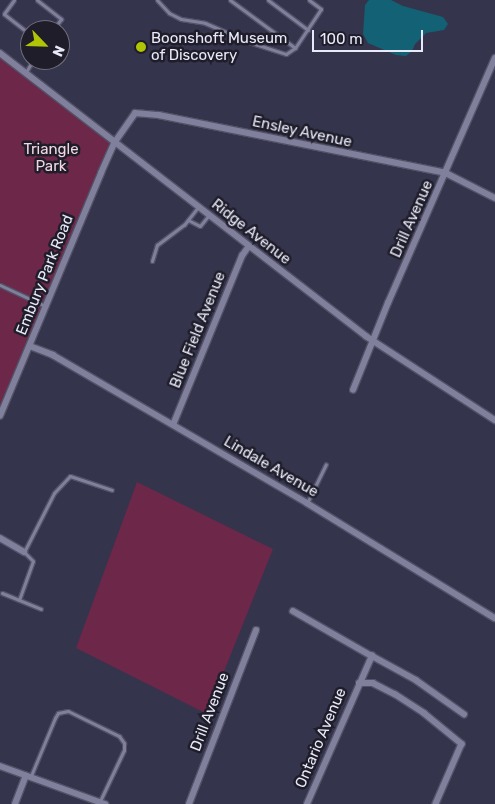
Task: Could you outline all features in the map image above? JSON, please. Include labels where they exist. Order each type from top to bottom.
[{"type":"street","name":"Ridge Avenue","points":[[0,53],[373,341],[495,420]]},
{"type":"street","name":"Drill Avenue","points":[[354,390],[388,303],[495,58]]},
{"type":"street","name":"Ensley Avenue","points":[[114,142],[135,113],[143,113],[446,173],[495,198]]},
{"type":"street","name":"Embury Park Road","points":[[0,416],[114,142]]},
{"type":"street","name":"Blue Field Avenue","points":[[173,425],[242,256],[249,246]]},
{"type":"street","name":"Lindale Avenue","points":[[30,346],[53,356],[307,503],[495,618]]},
{"type":"street","points":[[0,538],[24,552]]},
{"type":"street","points":[[293,611],[416,680],[464,714]]},
{"type":"street","name":"Drill Avenue","points":[[189,804],[256,630]]},
{"type":"street","name":"Ontario Avenue","points":[[307,804],[372,656]]},
{"type":"street","points":[[359,683],[373,683],[395,694],[424,713],[462,744],[436,804]]},
{"type":"street","points":[[0,766],[102,803]]},
{"type":"street","points":[[15,804],[28,777]]},
{"type":"lane","points":[[14,0],[4,14],[20,26]]},
{"type":"lane","points":[[37,0],[60,20]]},
{"type":"lane","points":[[157,0],[169,13],[181,19],[205,23],[252,43],[286,54],[295,48],[321,9],[309,0]]},
{"type":"lane","points":[[230,0],[295,48]]},
{"type":"lane","points":[[268,0],[308,30]]},
{"type":"lane","points":[[152,261],[157,245],[188,220],[198,207]]},
{"type":"lane","points":[[188,220],[200,226],[209,215]]},
{"type":"lane","points":[[0,285],[46,306]]},
{"type":"lane","points":[[307,503],[326,464]]},
{"type":"lane","points":[[19,600],[33,561],[24,552],[54,492],[70,476],[112,490]]},
{"type":"lane","points":[[2,593],[41,609]]},
{"type":"lane","points":[[28,777],[58,713],[68,711],[119,736],[124,743],[124,750],[102,803]]},
{"type":"green space","name":"Triangle Park","points":[[0,53],[115,142],[0,416]]},
{"type":"green space","points":[[137,482],[273,549],[207,714],[76,648]]},
{"type":"water","points":[[369,0],[391,0],[403,6],[443,17],[448,24],[444,30],[426,33],[406,56],[396,55],[368,43],[363,34],[365,5]]},
{"type":"place","name":"Boonshoft Museum of Discovery","points":[[141,47]]}]
